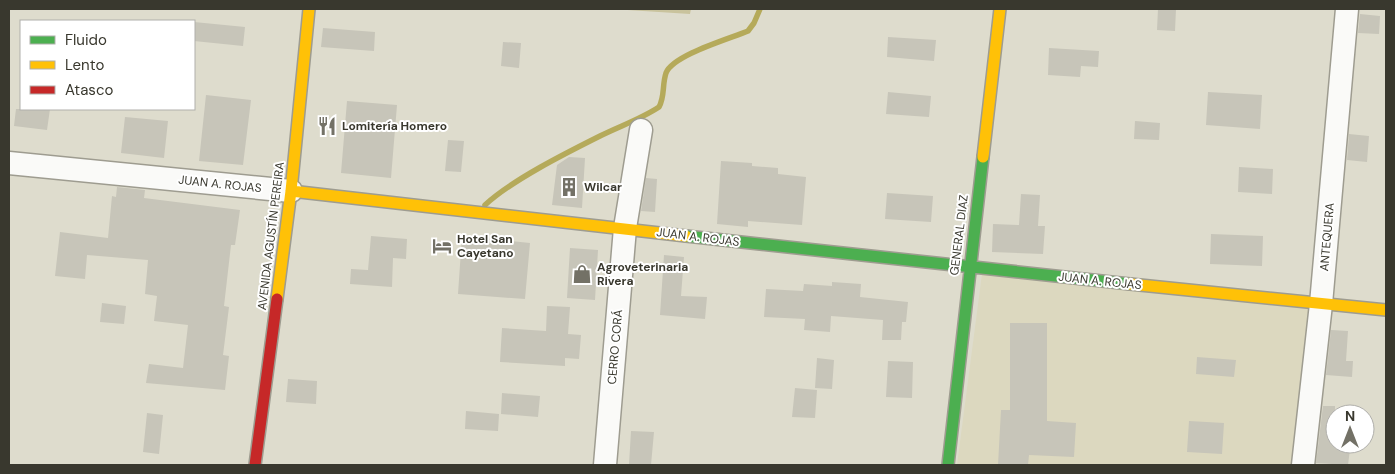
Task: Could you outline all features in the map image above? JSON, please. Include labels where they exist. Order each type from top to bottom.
[{"type":"street","name":"AVENIDA AGUSTÍN PEREIRA","points":[[255,465],[292,191],[309,9]]},
{"type":"street","name":"GENERAL DIAZ","points":[[948,465],[1000,9]]},
{"type":"street","name":"ANTEQUERA","points":[[1303,465],[1321,304],[1347,9]]},
{"type":"street","name":"CERRO CORÁ","points":[[605,465],[626,228],[641,130]]},
{"type":"street","name":"JUAN A. ROJAS","points":[[9,163],[292,191],[476,214],[626,228],[969,268],[1386,310]]},
{"type":"shaded area","points":[[612,9],[691,9],[690,14]]},
{"type":"shaded area","points":[[982,274],[1314,309],[1296,465],[957,465]]},
{"type":"building","points":[[1158,9],[1176,9],[1175,31],[1157,30]]},
{"type":"building","points":[[1360,14],[1380,16],[1379,34],[1358,33]]},
{"type":"building","points":[[195,22],[245,27],[243,46],[195,41]]},
{"type":"building","points":[[323,28],[375,32],[374,51],[321,47]]},
{"type":"building","points":[[888,37],[936,40],[934,61],[887,57]]},
{"type":"building","points":[[503,42],[521,43],[519,68],[501,66]]},
{"type":"building","points":[[1049,48],[1099,51],[1098,67],[1081,66],[1080,77],[1048,75]]},
{"type":"building","points":[[888,92],[931,96],[929,117],[886,114]]},
{"type":"building","points":[[1208,92],[1262,95],[1260,129],[1206,125]]},
{"type":"building","points":[[206,95],[251,100],[243,165],[199,161]]},
{"type":"building","points":[[347,101],[397,105],[391,178],[341,173]]},
{"type":"building","points":[[16,109],[50,110],[47,130],[14,126]]},
{"type":"building","points":[[125,117],[168,121],[164,158],[121,153]]},
{"type":"building","points":[[1135,121],[1160,123],[1159,140],[1134,139]]},
{"type":"building","points":[[1349,134],[1369,136],[1367,162],[1347,160]]},
{"type":"building","points":[[448,140],[464,141],[461,172],[445,171]]},
{"type":"building","name":"Wilcar","points":[[569,157],[585,158],[582,208],[552,205],[557,165]]},
{"type":"building","points":[[721,161],[752,163],[752,166],[778,168],[778,174],[806,177],[802,225],[748,221],[748,227],[717,224]]},
{"type":"building","points":[[1239,167],[1273,169],[1272,194],[1238,192]]},
{"type":"building","points":[[646,178],[657,179],[655,212],[641,211]]},
{"type":"building","points":[[117,187],[145,190],[144,198],[240,210],[235,245],[231,245],[224,306],[229,307],[223,355],[229,356],[225,390],[146,383],[149,364],[183,368],[188,325],[154,321],[157,296],[145,294],[148,260],[87,255],[85,279],[55,276],[60,232],[108,238],[112,196],[116,197]]},
{"type":"building","points":[[887,193],[933,196],[931,222],[885,219]]},
{"type":"building","points":[[1021,194],[1040,195],[1038,226],[1045,226],[1043,254],[992,252],[993,224],[1019,225]]},
{"type":"building","points":[[1211,234],[1263,236],[1262,266],[1210,264]]},
{"type":"building","points":[[371,236],[407,239],[406,259],[393,258],[392,287],[350,284],[351,269],[368,270]]},
{"type":"building","points":[[462,236],[530,243],[525,299],[458,294]]},
{"type":"building","name":"Agroveterinaria Rivera","points":[[570,248],[598,250],[595,300],[567,298]]},
{"type":"building","points":[[664,255],[684,257],[681,296],[707,297],[705,319],[660,315]]},
{"type":"building","points":[[832,282],[861,284],[860,297],[908,302],[906,322],[902,322],[901,340],[882,340],[883,320],[831,316],[830,332],[804,330],[805,319],[764,317],[766,289],[803,291],[804,284],[832,286]]},
{"type":"building","points":[[102,303],[126,306],[124,324],[100,322]]},
{"type":"building","points":[[547,306],[570,307],[568,334],[581,335],[579,359],[565,358],[565,366],[500,362],[502,328],[546,331]]},
{"type":"building","points":[[1010,323],[1047,323],[1047,421],[1076,423],[1074,457],[1029,455],[1028,465],[998,465],[1001,410],[1010,410]]},
{"type":"building","points":[[1331,330],[1348,331],[1346,361],[1353,361],[1352,377],[1326,375]]},
{"type":"building","points":[[1197,357],[1236,360],[1234,377],[1196,374]]},
{"type":"building","points":[[817,358],[834,360],[832,389],[815,388]]},
{"type":"building","points":[[888,361],[913,362],[912,398],[886,397]]},
{"type":"building","points":[[288,379],[317,381],[316,404],[286,402]]},
{"type":"building","points":[[795,388],[817,390],[815,418],[792,417]]},
{"type":"building","points":[[502,393],[540,396],[538,417],[501,414]]},
{"type":"building","points":[[1323,406],[1325,406],[1325,454],[1349,454],[1348,465],[1316,463]]},
{"type":"building","points":[[466,411],[499,414],[498,431],[465,429]]},
{"type":"building","points":[[147,413],[163,415],[159,454],[143,452]]},
{"type":"building","points":[[1189,421],[1224,423],[1222,454],[1187,452]]},
{"type":"building","points":[[631,431],[654,432],[651,465],[629,465]]},
{"type":"waterway","points":[[485,205],[510,186],[571,150],[659,107],[666,73],[671,66],[690,54],[748,31],[760,9]]},
{"type":"traffic: fast","points":[[948,465],[983,157]]},
{"type":"traffic: fast","points":[[686,236],[1130,284]]},
{"type":"traffic: slow","points":[[277,299],[291,191],[309,9]]},
{"type":"traffic: slow","points":[[983,157],[1000,9]]},
{"type":"traffic: slow","points":[[291,191],[686,236]]},
{"type":"traffic: slow","points":[[1130,284],[1386,310]]},
{"type":"traffic: jam","points":[[255,465],[277,299]]},
{"type":"place","name":"Lomitería Homero","points":[[327,126]]},
{"type":"place","name":"Wilcar","points":[[569,187]]},
{"type":"place","name":"Hotel San Cayetano","points":[[442,246]]},
{"type":"place","name":"Agroveterinaria Rivera","points":[[582,274]]}]
